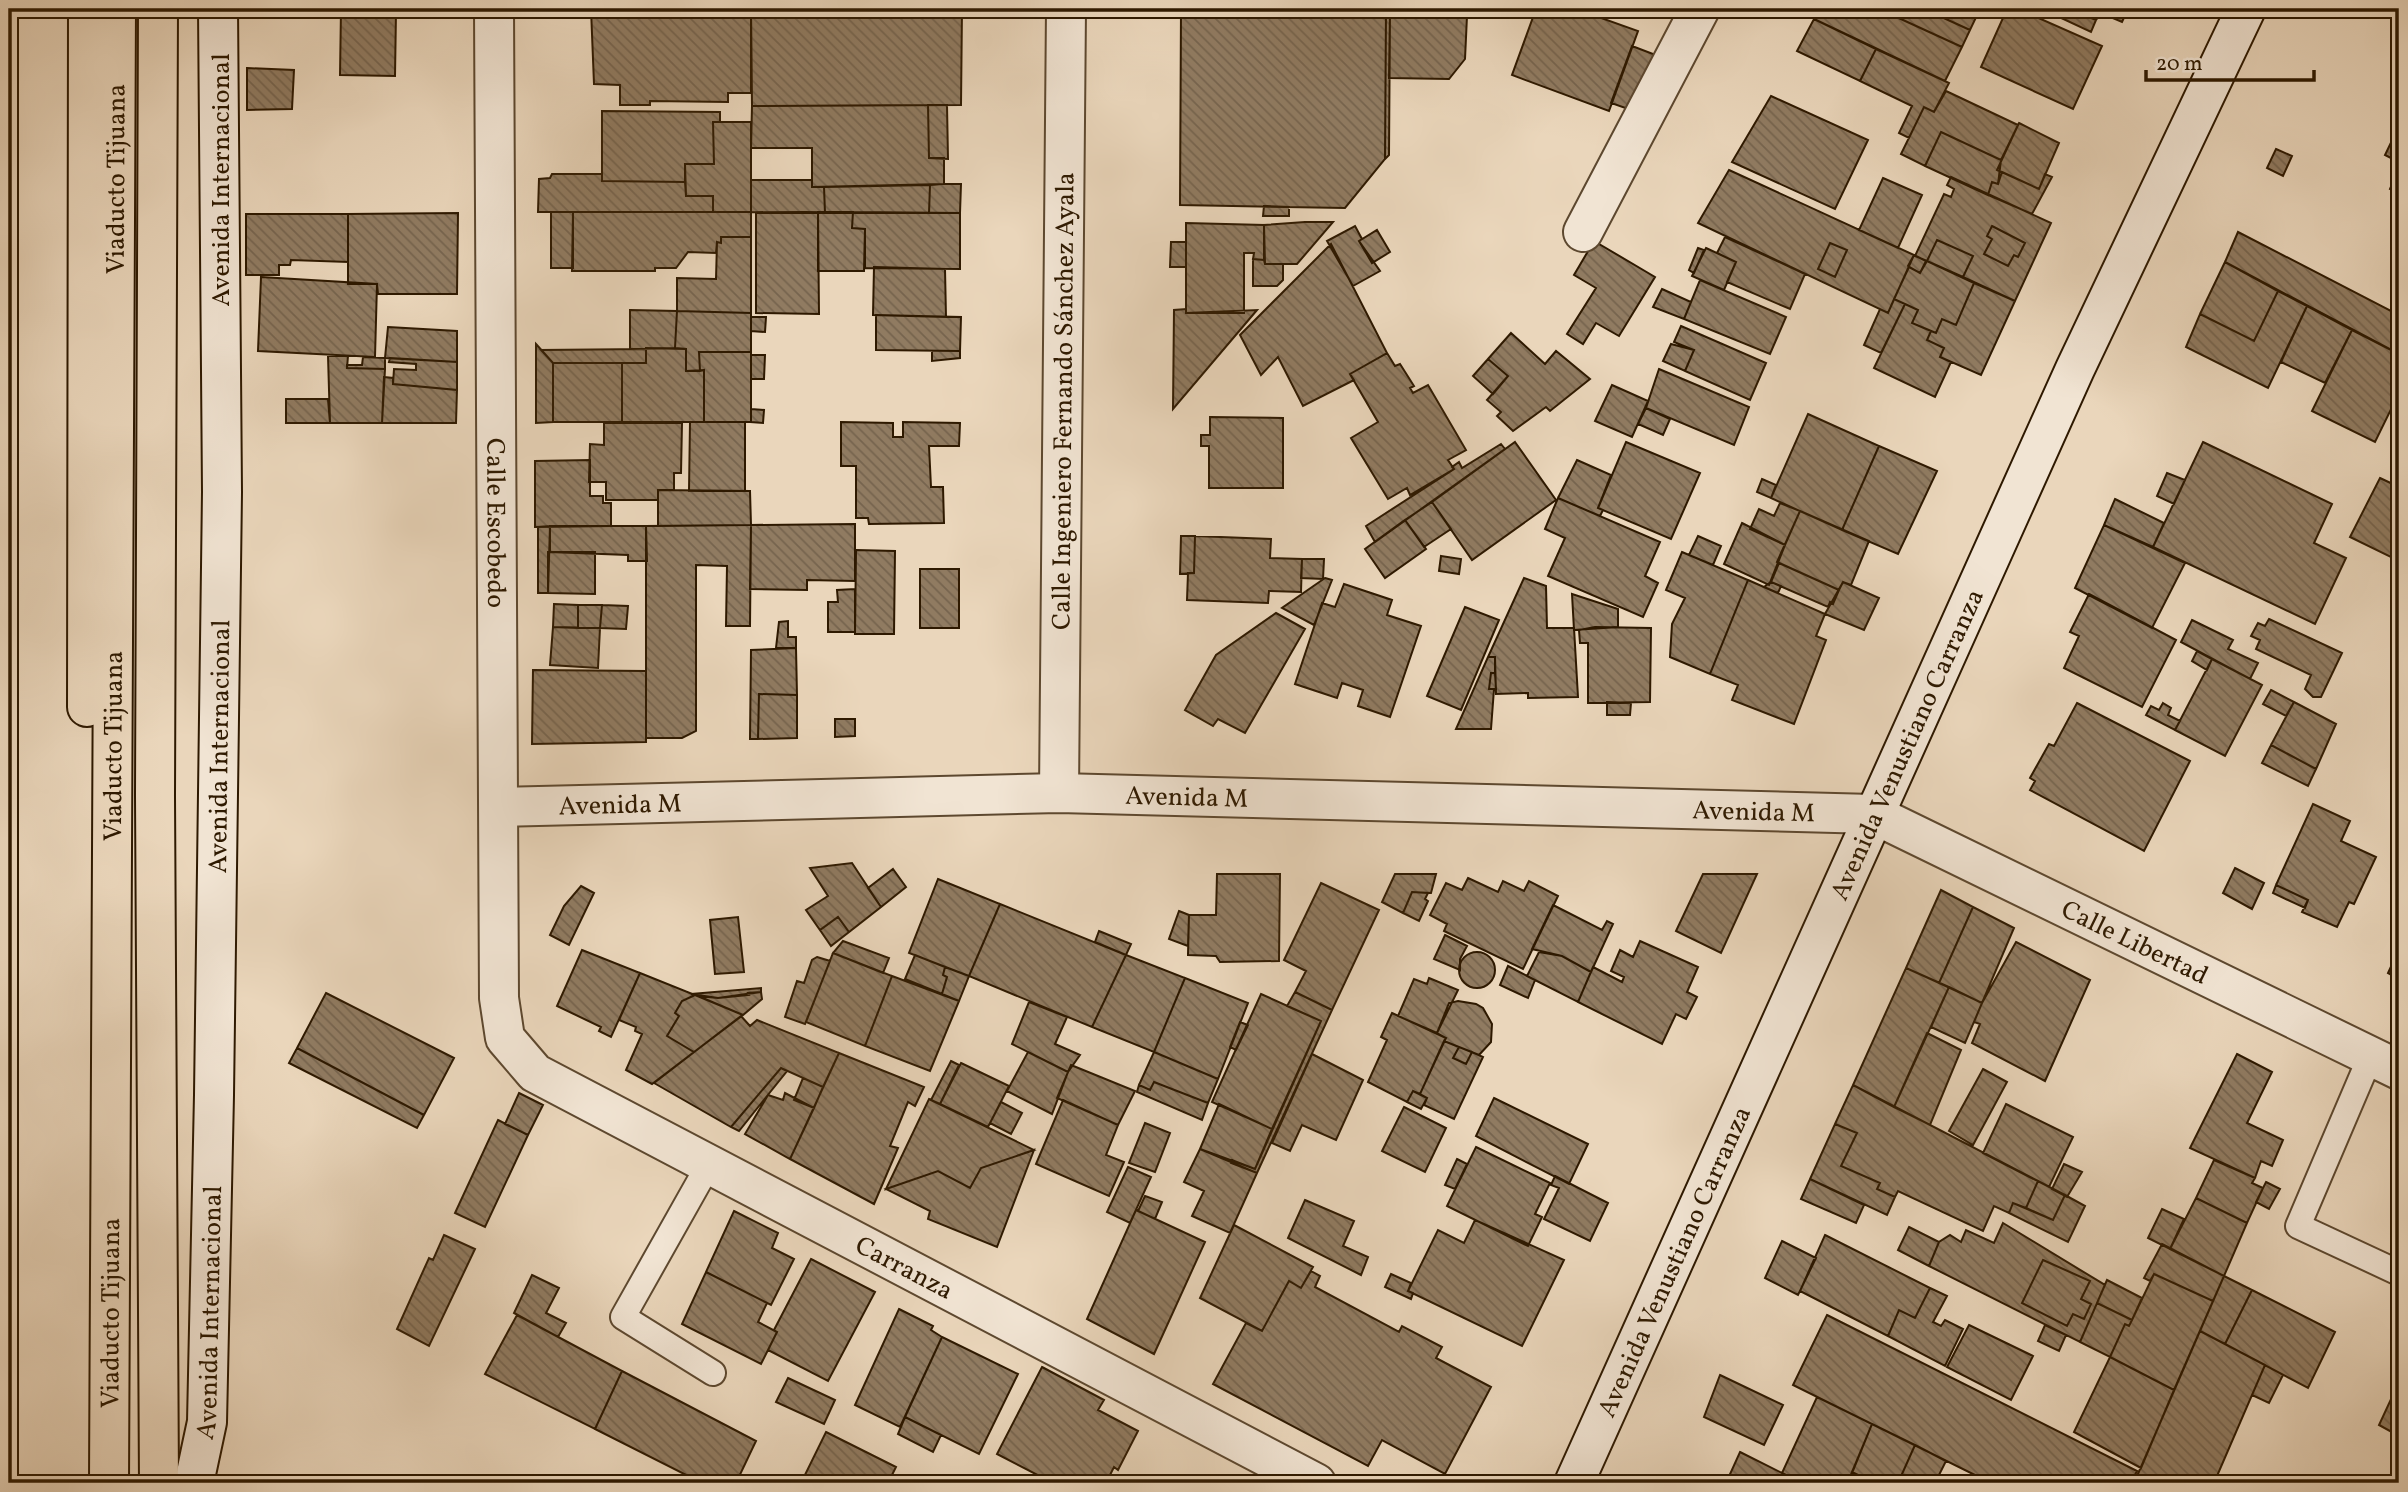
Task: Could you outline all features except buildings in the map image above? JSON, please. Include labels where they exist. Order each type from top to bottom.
[{"type":"highway","points":[[88,9],[88,1483]]},
{"type":"highway","name":"Viaducto Tijuana","points":[[109,1483],[116,9]]},
{"type":"highway","name":"Viaducto Tijuana","points":[[132,1483],[139,9]]},
{"type":"highway","name":"Avenida Internacional","points":[[158,9],[155,796],[159,1483]]},
{"type":"street","name":"Avenida Internacional","points":[[194,1483],[207,1422],[214,1094],[222,492],[218,9]]},
{"type":"street","name":"Calle Escobedo","points":[[494,9],[501,807],[499,998],[505,1038]]},
{"type":"street","name":"Calle Ingeniero Fernando Sánchez Ayala","points":[[1059,793],[1066,9]]},
{"type":"street","points":[[1583,232],[1700,9]]},
{"type":"street","name":"Avenida Venustiano Carranza","points":[[1574,1483],[2075,369],[2246,9]]},
{"type":"street","name":"Avenida M","points":[[501,807],[1059,793],[1873,814]]},
{"type":"street","name":"Calle Libertad","points":[[1873,814],[2385,1062]]},
{"type":"street","name":"Carranza","points":[[505,1038],[535,1073],[1316,1483]]},
{"type":"lane","points":[[2385,1062],[2298,1226],[2399,1273]]},
{"type":"lane","points":[[708,1166],[623,1317],[713,1373]]}]
